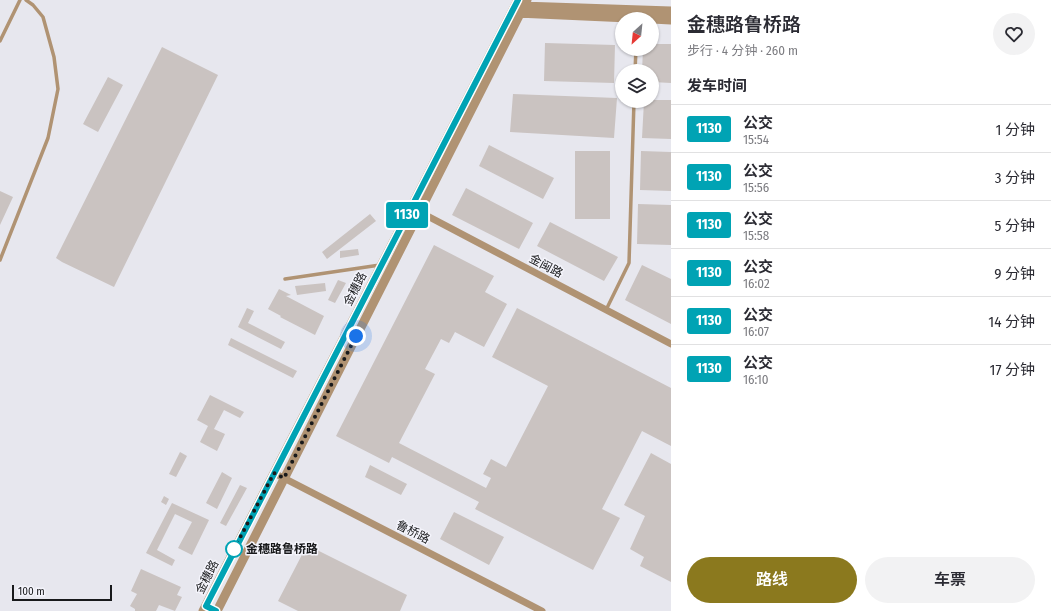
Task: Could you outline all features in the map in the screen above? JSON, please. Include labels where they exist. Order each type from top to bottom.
[{"type":"street","points":[[520,6],[671,11]]},
{"type":"street","points":[[520,6],[615,16]]},
{"type":"street","name":"金穗路","points":[[204,608],[411,207],[520,6]]},
{"type":"street","name":"金穗路","points":[[216,611],[420,212],[520,6]]},
{"type":"street","points":[[659,19],[671,20]]},
{"type":"street","name":"金闽路","points":[[411,207],[671,344]]},
{"type":"street","name":"鲁桥路","points":[[274,473],[542,611]]},
{"type":"street","points":[[204,608],[216,611]]},
{"type":"lane","points":[[0,41],[20,0]]},
{"type":"lane","points":[[0,260],[48,138],[58,89],[54,58],[43,17],[33,5],[26,0]]},
{"type":"lane","points":[[606,310],[629,263],[634,108]]},
{"type":"lane","points":[[285,279],[381,265]]},
{"type":"building","points":[[545,43],[615,45],[614,83],[544,81]]},
{"type":"building","points":[[659,44],[671,44],[671,83],[659,82],[659,64],[642,64],[643,56],[659,56]]},
{"type":"building","points":[[162,47],[218,75],[114,287],[56,258]]},
{"type":"building","points":[[108,77],[123,85],[98,132],[83,124]]},
{"type":"building","points":[[513,94],[615,98],[615,108],[616,108],[614,138],[510,132]]},
{"type":"building","points":[[659,100],[671,100],[671,139],[642,138],[644,108],[659,108]]},
{"type":"building","points":[[489,145],[554,178],[543,199],[479,166]]},
{"type":"building","points":[[575,151],[610,151],[610,219],[575,219]]},
{"type":"building","points":[[641,151],[671,152],[671,191],[640,190]]},
{"type":"building","points":[[466,188],[533,223],[519,249],[452,215]]},
{"type":"building","points":[[0,191],[13,197],[0,225]]},
{"type":"building","points":[[638,204],[671,205],[671,245],[637,244]]},
{"type":"building","points":[[370,214],[376,221],[327,259],[322,252]]},
{"type":"building","points":[[550,222],[618,257],[604,281],[537,246]]},
{"type":"building","points":[[434,245],[494,276],[485,292],[507,304],[484,347],[455,332],[449,343],[441,339],[425,369],[435,374],[399,443],[486,488],[491,478],[483,474],[491,459],[506,467],[548,386],[492,357],[517,308],[671,388],[671,446],[642,431],[602,509],[620,518],[593,570],[475,509],[479,502],[392,457],[389,463],[336,436]]},
{"type":"building","points":[[358,249],[359,255],[340,258],[340,251]]},
{"type":"building","points":[[642,265],[671,279],[671,324],[625,300]]},
{"type":"building","points":[[338,280],[346,283],[335,303],[328,300]]},
{"type":"building","points":[[325,283],[326,291],[297,295],[295,286]]},
{"type":"building","points":[[279,289],[291,295],[286,296],[324,316],[315,335],[268,309]]},
{"type":"building","points":[[247,308],[254,311],[248,323],[285,342],[281,349],[238,327]]},
{"type":"building","points":[[231,338],[297,371],[293,378],[228,345]]},
{"type":"building","points":[[210,395],[244,412],[240,418],[224,410],[214,429],[225,434],[217,451],[200,442],[208,426],[197,420]]},
{"type":"building","points":[[180,452],[187,456],[176,477],[169,474]]},
{"type":"building","points":[[651,453],[671,464],[671,582],[640,566],[644,557],[630,549],[645,516],[624,505]]},
{"type":"building","points":[[370,465],[407,484],[401,495],[365,477]]},
{"type":"building","points":[[222,472],[232,478],[217,509],[206,503]]},
{"type":"building","points":[[240,485],[247,488],[226,526],[220,523]]},
{"type":"building","points":[[164,496],[169,499],[166,505],[161,502]]},
{"type":"building","points":[[172,503],[209,520],[192,555],[178,548],[192,522],[175,514],[157,550],[175,560],[172,566],[146,553]]},
{"type":"building","points":[[454,512],[504,537],[489,565],[440,539]]},
{"type":"building","points":[[307,545],[407,595],[400,611],[298,611],[278,601]]},
{"type":"building","points":[[141,569],[181,587],[177,595],[182,597],[175,611],[159,605],[156,611],[135,611],[135,609],[130,606],[137,594],[131,591]]},
{"type":"bus line","name":"1130","points":[[216,611],[206,606],[241,535],[518,0]]},
{"type":"place","name":"金穗路鲁桥路","points":[[234,549]]},
{"type":"route","points":[[234,549],[274,473],[284,478],[356,336]]}]
